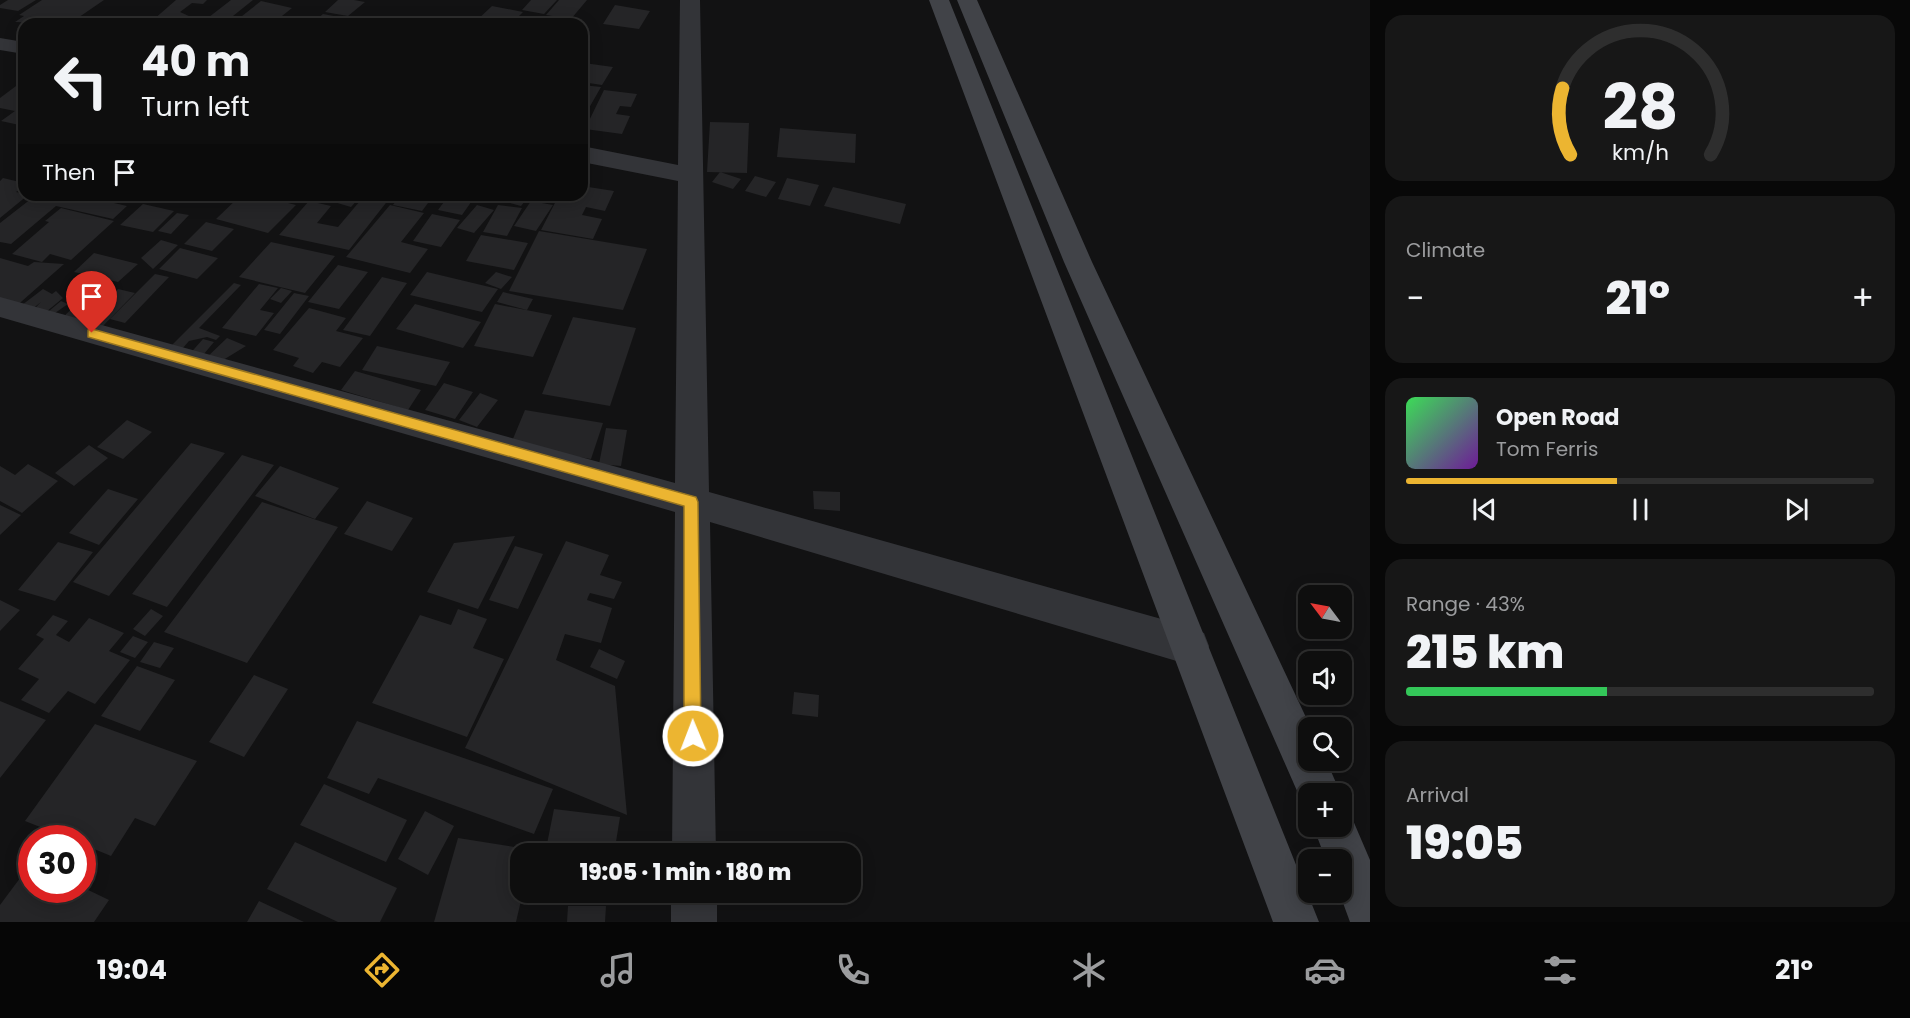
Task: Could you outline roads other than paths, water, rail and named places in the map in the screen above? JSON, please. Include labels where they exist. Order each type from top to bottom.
[{"type":"main road","points":[[939,0],[1296,922]]},
{"type":"main road","points":[[967,0],[1078,262],[1315,783]]},
{"type":"main road","points":[[1043,264],[1078,262]]},
{"type":"main road","points":[[1338,837],[1370,914]]},
{"type":"street","points":[[690,0],[694,843]]},
{"type":"street","points":[[0,44],[18,47]]},
{"type":"street","points":[[588,155],[690,175]]},
{"type":"street","points":[[0,307],[1190,646]]},
{"type":"street","points":[[694,903],[694,922]]}]
